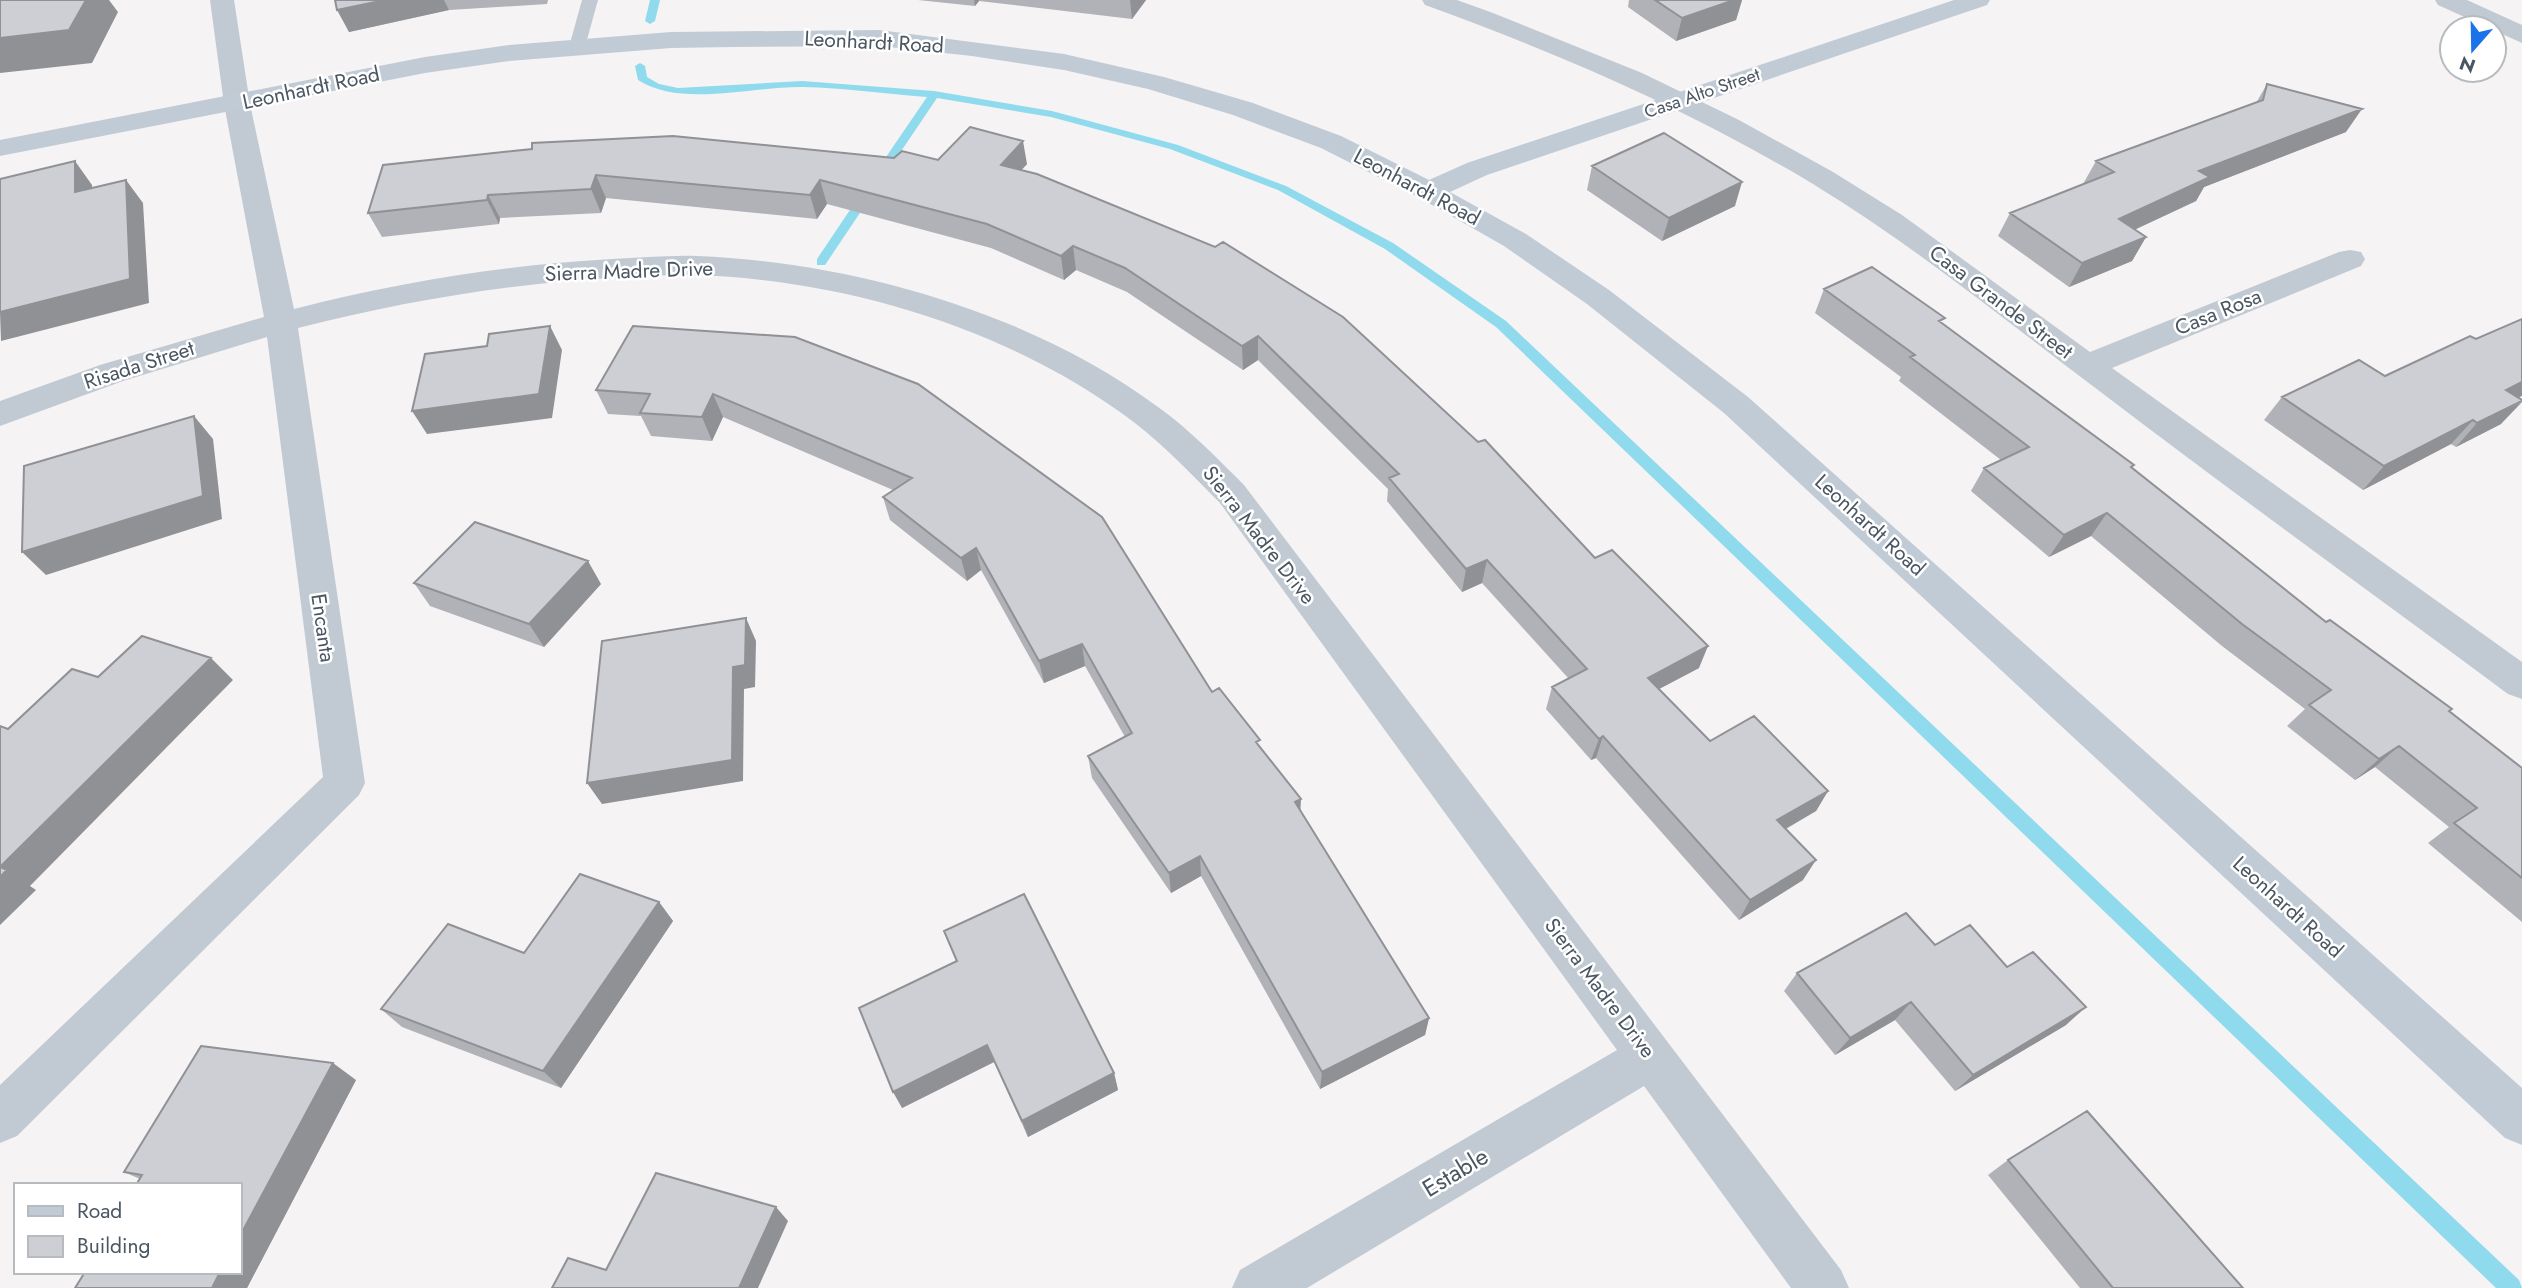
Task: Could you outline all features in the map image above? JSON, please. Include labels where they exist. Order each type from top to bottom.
[{"type":"street","name":"Encanta","points":[[0,1119],[345,783],[281,322],[237,104],[222,0]]},
{"type":"street","name":"Casa Grande Street","points":[[1434,0],[1517,29],[1595,61],[1680,101],[1823,178],[1941,255],[2087,366],[2522,683]]},
{"type":"street","name":"Casa Alto Street","points":[[1428,191],[1477,169],[1978,0]]},
{"type":"street","points":[[2447,0],[2522,35]]},
{"type":"street","name":"Leonhardt Road","points":[[0,148],[237,104],[425,65],[577,47],[671,40],[878,38],[1065,62],[1155,83],[1243,109],[1331,142],[1428,191],[1515,240],[1577,282],[1736,405],[2522,1121]]},
{"type":"street","name":"Casa Rosa","points":[[2087,366],[2350,259]]},
{"type":"street","name":"Sierra Madre Drive","points":[[281,322],[428,288],[523,274],[705,266],[787,275],[911,301],[979,325],[1039,351],[1092,379],[1142,412],[1189,450],[1232,494],[1823,1288]]},
{"type":"street","name":"Risada Street","points":[[0,414],[130,366],[281,322]]},
{"type":"street","name":"Estable","points":[[1258,1288],[1651,1056]]},
{"type":"lane","points":[[577,47],[590,0]]},
{"type":"building","points":[[0,0],[86,0],[69,30],[0,38]]},
{"type":"building","points":[[335,0],[385,0],[337,10]]},
{"type":"building","points":[[1655,0],[1734,0],[1682,18]]},
{"type":"building","points":[[2267,84],[2362,109],[2199,171],[2210,177],[2119,219],[2146,237],[2082,263],[2010,213],[2114,172],[2096,161],[2263,100]]},
{"type":"building","points":[[970,127],[1023,141],[1001,165],[1037,174],[1215,247],[1223,242],[1343,317],[1478,442],[1485,440],[1595,558],[1612,550],[1708,646],[1648,678],[1710,741],[1754,716],[1828,791],[1777,820],[1816,860],[1750,900],[1603,736],[1599,739],[1552,687],[1587,669],[1487,560],[1466,569],[1389,478],[1399,474],[1258,336],[1242,346],[1125,268],[1073,246],[1061,256],[987,224],[820,180],[810,195],[596,175],[591,189],[488,195],[487,200],[368,213],[383,165],[532,149],[532,143],[673,136],[894,158],[902,151],[938,160]]},
{"type":"building","points":[[1664,133],[1742,182],[1669,218],[1592,166]]},
{"type":"building","points":[[75,161],[75,192],[126,180],[130,279],[0,312],[0,179]]},
{"type":"building","points":[[1872,267],[1945,318],[1939,321],[2134,465],[2131,467],[2326,622],[2330,620],[2452,709],[2449,711],[2522,768],[2522,878],[2454,823],[2477,808],[2399,746],[2379,759],[2309,705],[2331,690],[2242,624],[2107,513],[2064,535],[1984,468],[2029,447],[1910,357],[1915,355],[1824,289]]},
{"type":"building","points":[[2522,319],[2522,382],[2506,390],[2522,401],[2477,423],[2473,420],[2384,466],[2282,397],[2359,360],[2385,376],[2470,336],[2476,339]]},
{"type":"building","points":[[550,326],[539,394],[412,411],[425,354],[487,346],[489,334]]},
{"type":"building","points":[[633,326],[795,337],[918,384],[1102,517],[1212,692],[1219,688],[1260,740],[1256,742],[1301,799],[1295,802],[1429,1018],[1322,1072],[1200,856],[1169,873],[1088,756],[1132,733],[1082,644],[1039,661],[976,548],[961,558],[883,497],[912,478],[713,394],[702,417],[640,413],[650,394],[596,390]]},
{"type":"building","points":[[194,416],[203,496],[22,552],[24,466]]},
{"type":"building","points":[[475,522],[588,561],[529,624],[414,583]]},
{"type":"building","points":[[746,618],[745,665],[733,667],[732,760],[587,783],[602,641]]},
{"type":"building","points":[[142,636],[211,658],[0,867],[0,726],[8,729],[72,669],[98,677]]},
{"type":"building","points":[[0,867],[7,870],[0,877]]},
{"type":"building","points":[[580,874],[659,902],[543,1071],[381,1009],[448,924],[524,953]]},
{"type":"building","points":[[1024,894],[1114,1073],[1022,1121],[987,1045],[893,1092],[859,1008],[957,961],[944,931]]},
{"type":"building","points":[[1906,913],[1935,945],[1970,925],[2007,967],[2033,952],[2086,1007],[1973,1075],[1911,1002],[1850,1038],[1797,973]]},
{"type":"building","points":[[201,1046],[333,1063],[242,1232],[242,1183],[137,1183],[142,1175],[124,1172]]},
{"type":"building","points":[[2087,1111],[2243,1288],[2113,1288],[2008,1160]]},
{"type":"building","points":[[656,1173],[776,1207],[739,1288],[552,1288],[568,1258],[606,1270]]},
{"type":"building","points":[[84,1274],[219,1274],[212,1288],[75,1288]]},
{"type":"waterway","points":[[650,21],[655,0]]},
{"type":"waterway","points":[[640,66],[642,78],[656,87],[678,91],[802,84],[934,94]]},
{"type":"waterway","points":[[879,176],[934,94]]},
{"type":"waterway","points":[[934,94],[1052,114],[1174,147],[1282,188],[1389,246],[1501,324],[2511,1288]]},
{"type":"waterway","points":[[821,262],[866,195]]}]
